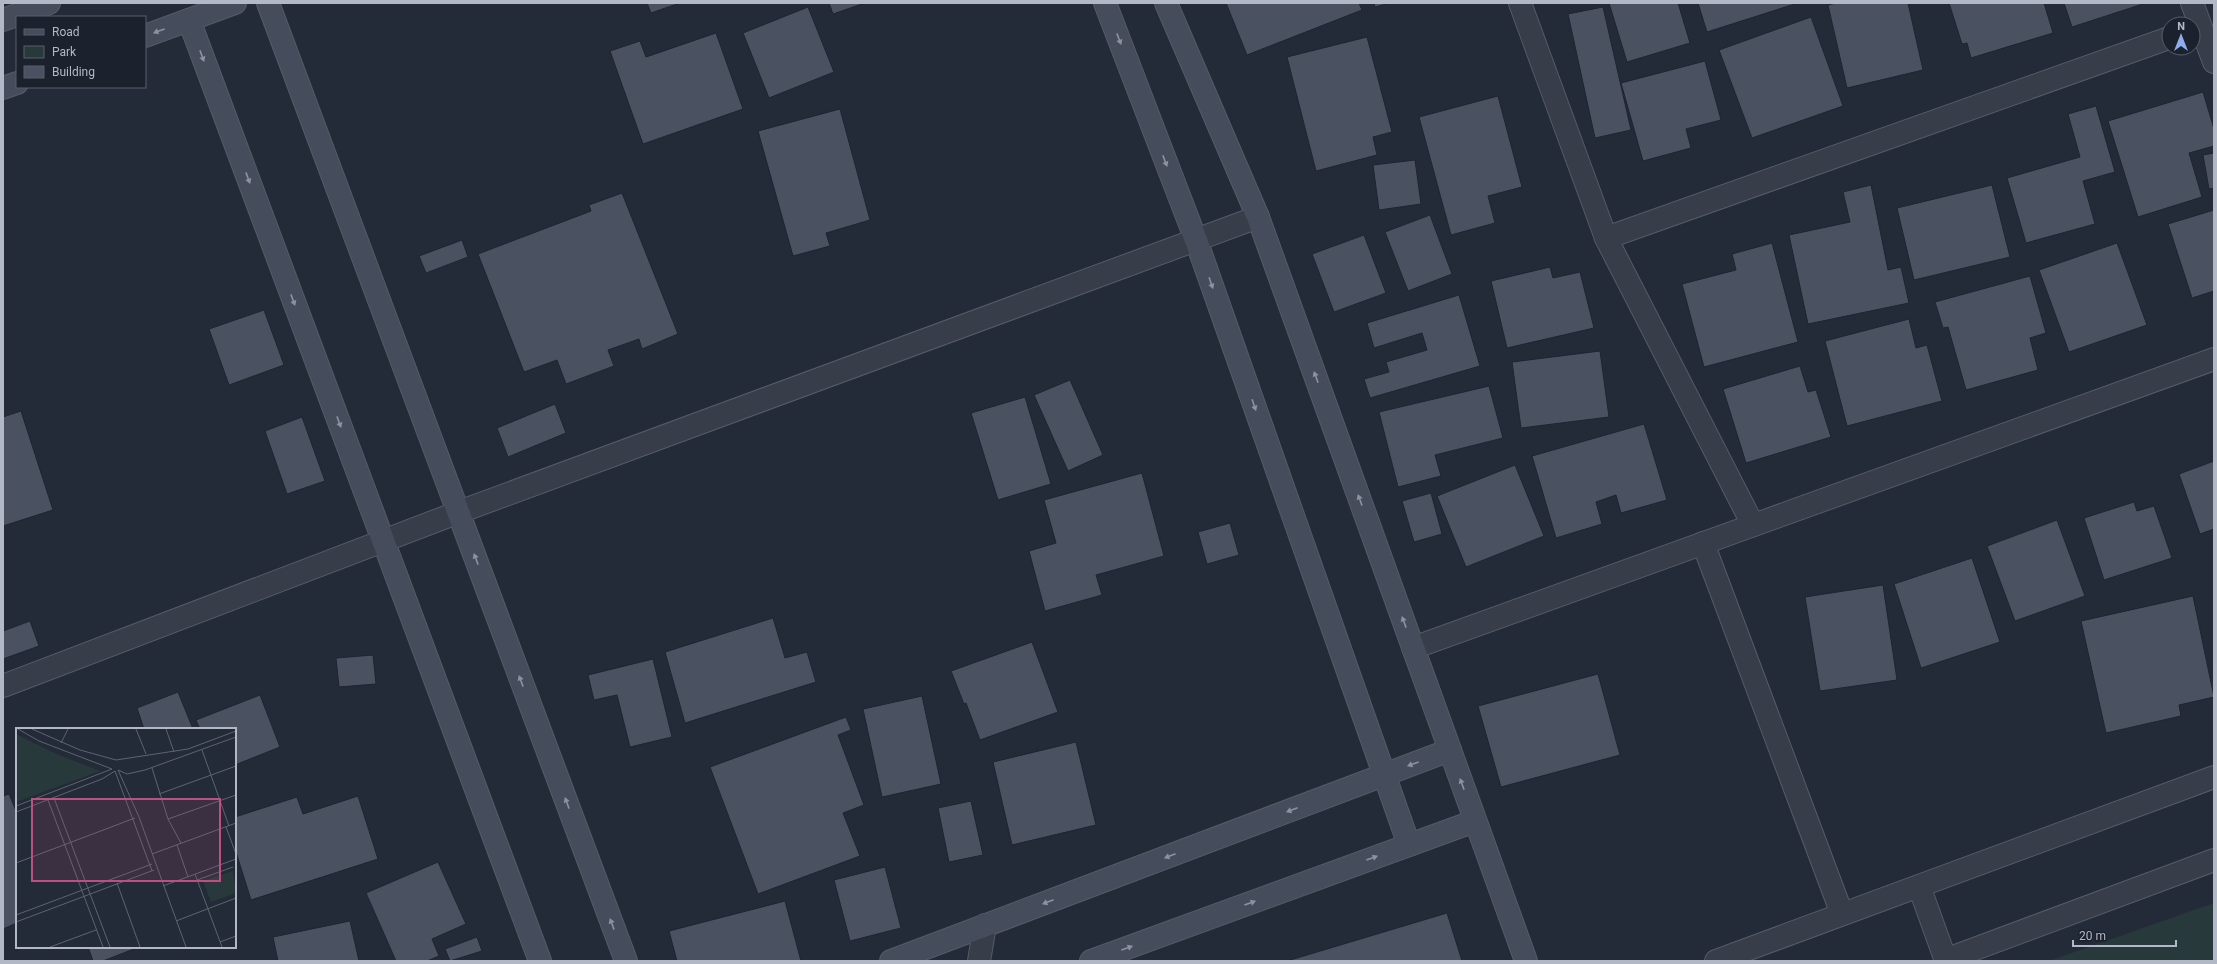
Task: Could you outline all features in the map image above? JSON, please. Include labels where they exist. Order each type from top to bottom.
[{"type":"street","points":[[3,20],[49,3]]},
{"type":"street","points":[[146,36],[235,3]]},
{"type":"street","points":[[268,3],[626,961]]},
{"type":"street","points":[[1105,3],[1196,240],[1409,845]]},
{"type":"street","points":[[1166,3],[1258,217],[1526,961]]},
{"type":"street","points":[[1520,3],[1606,238],[1753,525]]},
{"type":"street","points":[[2192,3],[2203,26],[2214,62]]},
{"type":"street","points":[[189,20],[540,961]]},
{"type":"street","points":[[1606,238],[2161,41]]},
{"type":"street","points":[[3,88],[16,83]]},
{"type":"street","points":[[3,686],[459,512],[1258,217]]},
{"type":"street","points":[[1413,648],[2214,359]]},
{"type":"street","points":[[1703,543],[1842,914]]},
{"type":"street","points":[[891,961],[1450,750]]},
{"type":"street","points":[[1716,961],[2214,777]]},
{"type":"street","points":[[1091,961],[1475,820]]},
{"type":"street","points":[[1919,886],[1945,960],[2214,860]]},
{"type":"street","points":[[978,961],[985,925]]},
{"type":"green space","points":[[2214,903],[2214,961],[2049,961]]},
{"type":"building","points":[[647,3],[680,3],[651,13]]},
{"type":"building","points":[[829,3],[865,3],[833,14]]},
{"type":"building","points":[[1226,3],[1359,3],[1362,10],[1247,55]]},
{"type":"building","points":[[1374,3],[1390,3],[1375,7]]},
{"type":"building","points":[[1609,3],[1678,3],[1690,43],[1627,62]]},
{"type":"building","points":[[1698,3],[1798,3],[1707,32]]},
{"type":"building","points":[[1836,3],[1908,3],[1923,70],[1847,88],[1828,5]]},
{"type":"building","points":[[1949,3],[2044,3],[2053,33],[1971,58],[1967,43],[1962,44]]},
{"type":"building","points":[[2064,3],[2146,3],[2072,27]]},
{"type":"building","points":[[808,7],[834,72],[769,98],[743,33]]},
{"type":"building","points":[[1603,7],[1631,130],[1595,138],[1568,14]]},
{"type":"building","points":[[1811,17],[1843,106],[1752,138],[1719,50]]},
{"type":"building","points":[[716,33],[743,109],[643,144],[610,51],[640,41],[646,57]]},
{"type":"building","points":[[1367,37],[1392,132],[1373,137],[1377,155],[1316,171],[1287,57]]},
{"type":"building","points":[[1705,61],[1721,120],[1686,129],[1691,148],[1643,161],[1621,83]]},
{"type":"building","points":[[2203,92],[2214,129],[2214,146],[2189,153],[2202,197],[2138,217],[2108,121]]},
{"type":"building","points":[[1498,96],[1522,187],[1488,196],[1495,223],[1451,235],[1419,117]]},
{"type":"building","points":[[2096,106],[2115,172],[2083,181],[2095,224],[2026,243],[2007,178],[2080,157],[2068,114]]},
{"type":"building","points":[[840,109],[870,220],[826,233],[830,246],[793,256],[758,131]]},
{"type":"building","points":[[2214,153],[2214,188],[2209,189],[2203,155]]},
{"type":"building","points":[[1415,160],[1421,204],[1379,210],[1373,165]]},
{"type":"building","points":[[1871,185],[1888,270],[1901,267],[1909,303],[1808,324],[1789,235],[1850,222],[1843,192]]},
{"type":"building","points":[[1992,185],[2010,257],[1914,280],[1897,208]]},
{"type":"building","points":[[622,193],[678,334],[642,349],[639,339],[608,350],[614,366],[566,384],[557,360],[524,372],[478,254],[591,211],[589,205]]},
{"type":"building","points":[[2214,210],[2214,291],[2192,298],[2168,224]]},
{"type":"building","points":[[1430,215],[1452,274],[1408,291],[1385,232]]},
{"type":"building","points":[[1364,235],[1386,293],[1334,312],[1312,254]]},
{"type":"building","points":[[462,240],[468,257],[426,273],[419,256]]},
{"type":"building","points":[[1772,243],[1798,342],[1704,367],[1682,284],[1736,270],[1732,254]]},
{"type":"building","points":[[2117,243],[2147,325],[2069,352],[2039,270]]},
{"type":"building","points":[[1550,267],[1553,278],[1580,272],[1594,328],[1507,348],[1491,281]]},
{"type":"building","points":[[2030,276],[2046,333],[2030,338],[2038,370],[1966,390],[1948,327],[1943,328],[1935,302]]},
{"type":"building","points":[[1459,295],[1480,366],[1370,398],[1364,379],[1389,372],[1386,362],[1427,350],[1422,333],[1374,348],[1367,323]]},
{"type":"building","points":[[264,310],[284,365],[229,385],[209,329]]},
{"type":"building","points":[[1909,319],[1916,348],[1927,345],[1942,401],[1847,426],[1825,341]]},
{"type":"building","points":[[1600,351],[1609,417],[1521,428],[1512,362]]},
{"type":"building","points":[[1800,366],[1808,392],[1816,390],[1831,437],[1746,463],[1723,389]]},
{"type":"building","points":[[1070,380],[1103,455],[1068,471],[1034,395]]},
{"type":"building","points":[[1489,386],[1503,438],[1435,455],[1441,476],[1398,487],[1379,412]]},
{"type":"building","points":[[1025,397],[1051,484],[998,500],[971,413]]},
{"type":"building","points":[[555,404],[566,433],[508,457],[497,428]]},
{"type":"building","points":[[21,411],[53,510],[3,526],[3,417]]},
{"type":"building","points":[[302,417],[325,481],[287,494],[265,431]]},
{"type":"building","points":[[1644,424],[1667,500],[1621,513],[1616,495],[1596,502],[1602,524],[1556,538],[1532,456]]},
{"type":"building","points":[[2214,461],[2214,529],[2200,534],[2179,474]]},
{"type":"building","points":[[1515,465],[1544,536],[1466,567],[1437,496]]},
{"type":"building","points":[[1142,473],[1164,556],[1096,575],[1102,595],[1045,611],[1029,551],[1056,543],[1044,500]]},
{"type":"building","points":[[1431,493],[1442,534],[1414,542],[1402,501]]},
{"type":"building","points":[[2134,502],[2137,511],[2154,506],[2172,558],[2104,580],[2084,518]]},
{"type":"building","points":[[2057,520],[2085,596],[2015,621],[1987,546]]},
{"type":"building","points":[[1230,523],[1239,555],[1207,564],[1198,532]]},
{"type":"building","points":[[1972,558],[2000,642],[1921,668],[1894,584]]},
{"type":"building","points":[[1883,585],[1897,680],[1820,691],[1805,597]]},
{"type":"building","points":[[2193,596],[2214,697],[2179,705],[2181,716],[2106,733],[2081,621]]},
{"type":"building","points":[[773,618],[785,658],[807,652],[816,682],[685,723],[665,652]]},
{"type":"building","points":[[30,621],[39,646],[3,659],[3,631]]},
{"type":"building","points":[[1032,642],[1058,712],[980,740],[966,703],[964,704],[951,671]]},
{"type":"building","points":[[373,655],[376,684],[339,687],[336,658]]},
{"type":"building","points":[[653,659],[672,737],[630,747],[617,695],[594,700],[588,675]]},
{"type":"building","points":[[1598,674],[1620,755],[1501,787],[1478,706]]},
{"type":"building","points":[[178,692],[193,728],[144,728],[137,708]]},
{"type":"building","points":[[260,695],[280,747],[236,765],[236,728],[200,728],[196,720]]},
{"type":"building","points":[[922,696],[941,784],[882,797],[863,709]]},
{"type":"building","points":[[846,717],[851,730],[838,735],[864,805],[843,813],[860,856],[758,894],[710,767]]},
{"type":"building","points":[[1076,742],[1096,825],[1012,845],[993,762]]},
{"type":"building","points":[[9,794],[16,811],[16,923],[3,929],[3,796]]},
{"type":"building","points":[[358,796],[378,859],[251,900],[236,852],[236,817],[297,797],[303,814]]},
{"type":"building","points":[[971,801],[983,855],[949,862],[938,808]]},
{"type":"building","points":[[438,862],[466,924],[432,939],[439,956],[427,961],[396,961],[366,893]]},
{"type":"building","points":[[885,867],[901,928],[850,941],[834,880]]},
{"type":"building","points":[[785,901],[801,961],[677,961],[669,931]]},
{"type":"building","points":[[1447,913],[1462,961],[1287,961]]},
{"type":"building","points":[[350,921],[359,961],[278,961],[273,937]]},
{"type":"building","points":[[477,937],[482,951],[450,961],[445,949]]},
{"type":"building","points":[[88,948],[136,948],[103,961],[93,961]]}]
